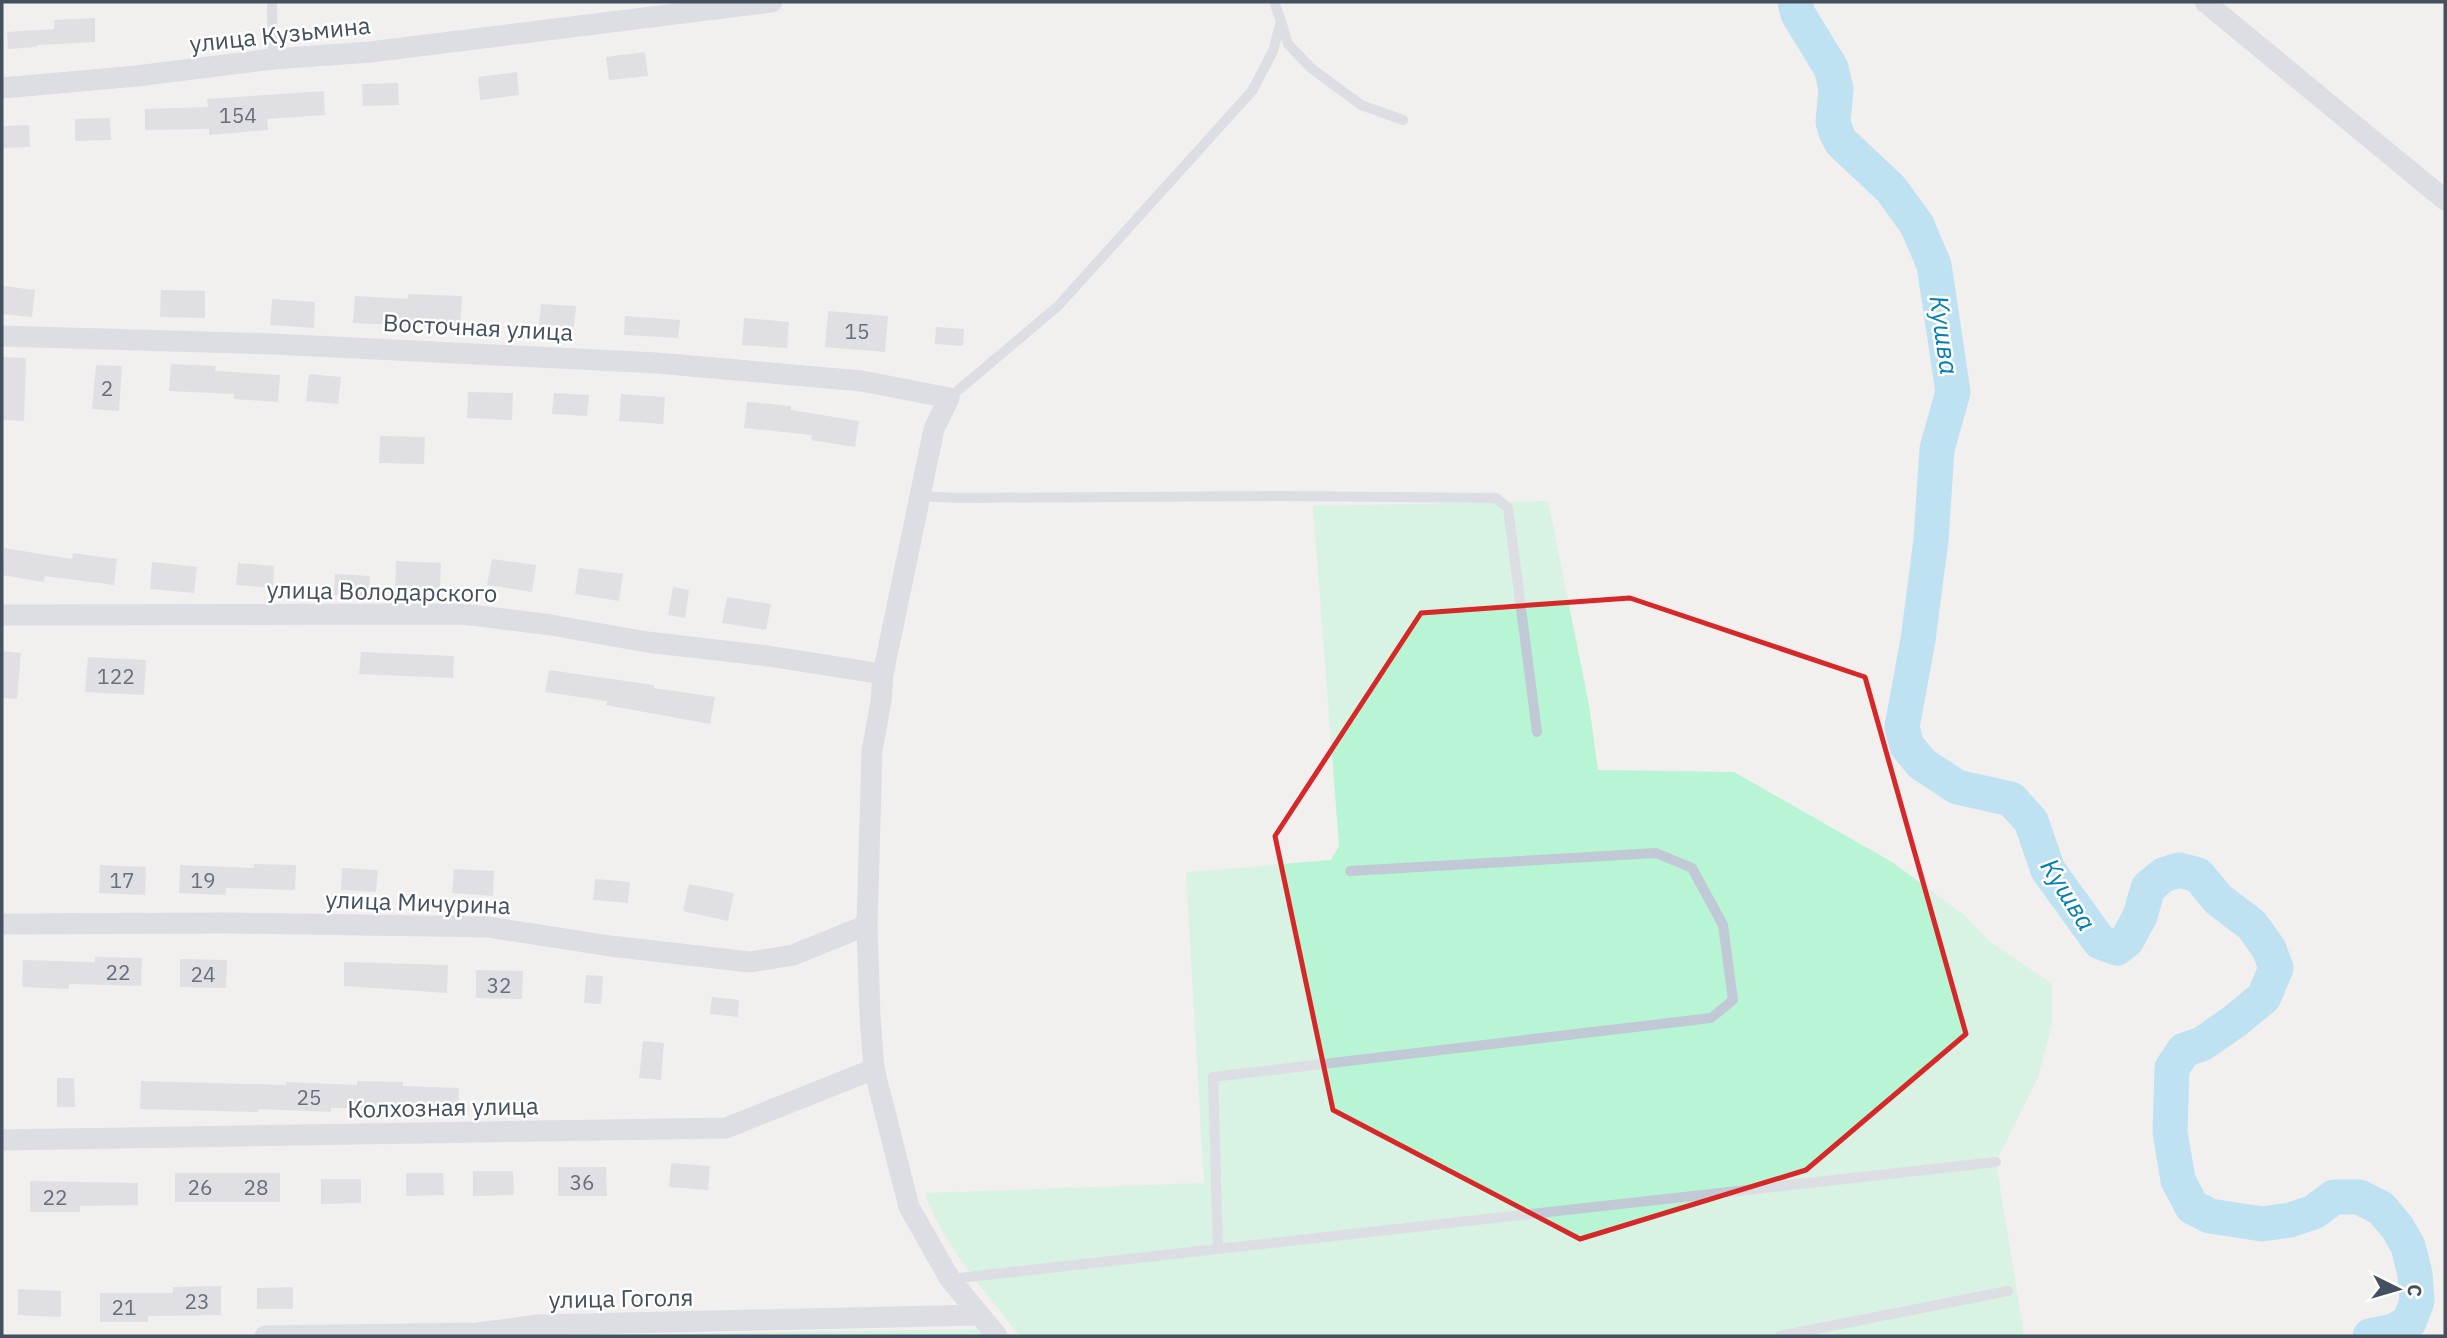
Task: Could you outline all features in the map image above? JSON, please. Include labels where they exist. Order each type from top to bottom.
[{"type":"street","name":"улица Кузьмина","points":[[2,88],[137,76],[273,59],[370,52],[772,2]]},
{"type":"street","points":[[2205,2],[2445,200]]},
{"type":"street","name":"Восточная улица","points":[[2,336],[274,344],[657,363],[862,381],[949,398]]},
{"type":"street","points":[[949,398],[934,429],[883,674],[872,751],[867,925],[870,1016],[874,1069],[909,1207],[950,1279],[997,1336]]},
{"type":"street","name":"улица Володарского","points":[[2,615],[463,614],[883,674]]},
{"type":"street","name":"улица Мичурина","points":[[2,924],[230,923],[488,927],[610,946],[750,962],[793,955],[867,925]]},
{"type":"street","name":"Колхозная улица","points":[[2,1140],[726,1128],[874,1069]]},
{"type":"street","name":"улица Гоголя","points":[[265,1336],[478,1334],[538,1325],[978,1315]]},
{"type":"lane","points":[[272,2],[273,59]]},
{"type":"lane","points":[[1274,2],[1288,44],[1311,68],[1361,105],[1403,120]]},
{"type":"lane","points":[[949,398],[1058,306],[1152,205],[1252,91],[1273,51],[1281,21]]},
{"type":"lane","points":[[920,496],[1496,498],[1508,508],[1537,732]]},
{"type":"lane","points":[[1218,1249],[1213,1077],[1711,1018],[1734,1000],[1723,925],[1692,868],[1656,853],[1350,871]]},
{"type":"lane","points":[[950,1279],[1996,1162]]},
{"type":"lane","points":[[1780,1336],[2008,1291]]},
{"type":"highlighted area","points":[[1630,598],[1865,677],[1966,1034],[1806,1170],[1580,1239],[1333,1110],[1275,836],[1421,613]]},
{"type":"green space","points":[[1548,501],[1589,705],[1598,770],[1734,772],[1892,862],[1964,915],[1989,941],[2052,984],[2052,1024],[2038,1077],[1996,1162],[2024,1336],[1020,1336],[954,1250],[925,1193],[1204,1183],[1186,872],[1331,860],[1339,846],[1313,506]]},
{"type":"green space","points":[[979,1329],[985,1336],[575,1336],[617,1335]]},
{"type":"building","points":[[95,18],[95,42],[8,49],[7,32],[54,29],[54,20]]},
{"type":"building","points":[[645,52],[648,76],[609,80],[606,57]]},
{"type":"building","points":[[517,72],[519,95],[480,100],[478,77]]},
{"type":"building","points":[[398,83],[399,105],[363,106],[362,84]]},
{"type":"building","points":[[324,91],[325,115],[267,119],[268,130],[209,135],[209,129],[145,130],[145,109],[208,107],[207,99]]},
{"type":"building","points":[[110,118],[111,140],[75,141],[75,119]]},
{"type":"building","points":[[29,125],[30,147],[2,148],[2,126]]},
{"type":"building","points":[[2,286],[35,290],[32,317],[2,314]]},
{"type":"building","points":[[161,290],[205,291],[205,318],[160,317]]},
{"type":"building","points":[[408,294],[462,296],[460,328],[353,323],[355,296],[408,299]]},
{"type":"building","points":[[272,299],[315,302],[314,328],[270,325]]},
{"type":"building","points":[[541,304],[576,306],[574,327],[539,325]]},
{"type":"building","points":[[828,311],[888,316],[885,352],[825,347]]},
{"type":"building","points":[[625,316],[680,320],[678,338],[624,335]]},
{"type":"building","points":[[744,318],[789,322],[787,348],[742,345]]},
{"type":"building","points":[[936,327],[964,329],[963,346],[935,344]]},
{"type":"building","points":[[2,357],[26,358],[24,421],[2,420]]},
{"type":"building","points":[[171,364],[216,366],[215,371],[280,375],[278,402],[234,399],[234,394],[169,391]]},
{"type":"building","points":[[96,365],[122,366],[119,411],[92,409]]},
{"type":"building","points":[[309,374],[341,377],[338,404],[306,401]]},
{"type":"building","points":[[468,392],[513,393],[512,420],[467,418]]},
{"type":"building","points":[[554,393],[589,395],[587,416],[552,414]]},
{"type":"building","points":[[621,394],[665,397],[663,424],[619,421]]},
{"type":"building","points":[[747,402],[791,406],[791,410],[859,421],[855,447],[811,440],[812,435],[744,428]]},
{"type":"building","points":[[380,436],[425,437],[424,464],[379,463]]},
{"type":"building","points":[[4,548],[72,559],[73,553],[117,559],[114,585],[45,576],[44,582],[2,575]]},
{"type":"building","points":[[492,559],[536,565],[532,592],[487,585]]},
{"type":"building","points":[[396,561],[441,563],[440,590],[395,588]]},
{"type":"building","points":[[152,562],[197,567],[194,593],[150,589]]},
{"type":"building","points":[[238,563],[274,566],[273,588],[236,585]]},
{"type":"building","points":[[579,568],[623,574],[619,601],[575,594]]},
{"type":"building","points":[[335,574],[370,576],[369,598],[334,595]]},
{"type":"building","points":[[673,587],[689,590],[685,618],[668,615]]},
{"type":"building","points":[[727,597],[771,604],[766,630],[722,623]]},
{"type":"building","points":[[2,651],[21,653],[17,699],[2,698]]},
{"type":"building","points":[[361,652],[454,656],[453,678],[359,674]]},
{"type":"building","points":[[88,657],[146,660],[144,695],[85,692]]},
{"type":"building","points":[[549,670],[715,697],[710,724],[606,705],[607,701],[545,692]]},
{"type":"building","points":[[254,864],[296,865],[295,890],[226,888],[225,895],[179,893],[180,865],[254,868]]},
{"type":"building","points":[[100,865],[146,867],[145,895],[99,893]]},
{"type":"building","points":[[342,868],[378,870],[376,892],[341,890]]},
{"type":"building","points":[[454,869],[494,871],[493,896],[452,893]]},
{"type":"building","points":[[595,879],[630,882],[628,903],[593,900]]},
{"type":"building","points":[[689,884],[734,893],[728,921],[683,911]]},
{"type":"building","points":[[95,957],[142,958],[141,986],[69,984],[69,989],[22,987],[23,960],[95,962]]},
{"type":"building","points":[[180,959],[227,960],[226,988],[180,987]]},
{"type":"building","points":[[344,962],[448,965],[447,993],[344,986]]},
{"type":"building","points":[[476,970],[523,971],[522,999],[476,998]]},
{"type":"building","points":[[586,975],[603,976],[601,1004],[584,1003]]},
{"type":"building","points":[[712,997],[739,1000],[738,1017],[710,1014]]},
{"type":"building","points":[[643,1041],[664,1043],[661,1080],[639,1078]]},
{"type":"building","points":[[57,1078],[74,1078],[75,1107],[57,1107]]},
{"type":"building","points":[[141,1081],[286,1085],[286,1082],[357,1085],[357,1081],[403,1082],[403,1086],[459,1088],[458,1110],[331,1108],[331,1112],[259,1109],[258,1112],[140,1109]]},
{"type":"building","points":[[671,1163],[710,1166],[708,1190],[669,1187]]},
{"type":"building","points":[[558,1167],[606,1167],[607,1196],[558,1196]]},
{"type":"building","points":[[473,1171],[513,1171],[514,1195],[473,1196]]},
{"type":"building","points":[[175,1173],[280,1173],[280,1202],[175,1202]]},
{"type":"building","points":[[406,1173],[443,1173],[444,1195],[406,1196]]},
{"type":"building","points":[[321,1179],[361,1179],[361,1203],[321,1204]]},
{"type":"building","points":[[30,1181],[138,1183],[138,1205],[80,1206],[80,1212],[30,1212]]},
{"type":"building","points":[[221,1286],[221,1315],[148,1316],[148,1322],[100,1322],[100,1293],[173,1293],[173,1287]]},
{"type":"building","points":[[293,1287],[293,1309],[257,1309],[257,1288]]},
{"type":"building","points":[[18,1289],[61,1291],[61,1317],[18,1315]]},
{"type":"waterway","name":"Кушва","points":[[1795,2],[1798,14],[1831,68],[1836,89],[1833,122],[1841,142],[1891,189],[1917,225],[1934,265],[1953,392],[1937,449],[1931,540],[1918,640],[1902,727],[1907,746],[1922,764],[1957,787],[2011,799],[2031,821],[2048,870],[2100,942],[2117,948],[2127,940],[2140,916],[2148,888],[2163,875],[2179,870],[2198,875],[2219,900],[2252,925],[2269,949],[2276,968],[2264,997],[2202,1044],[2184,1050],[2172,1068],[2170,1132],[2178,1180],[2192,1207],[2210,1216],[2262,1224],[2290,1220],[2314,1212],[2334,1197],[2359,1197],[2381,1208],[2408,1246],[2415,1274],[2417,1301],[2409,1322],[2394,1331],[2370,1336]]}]
